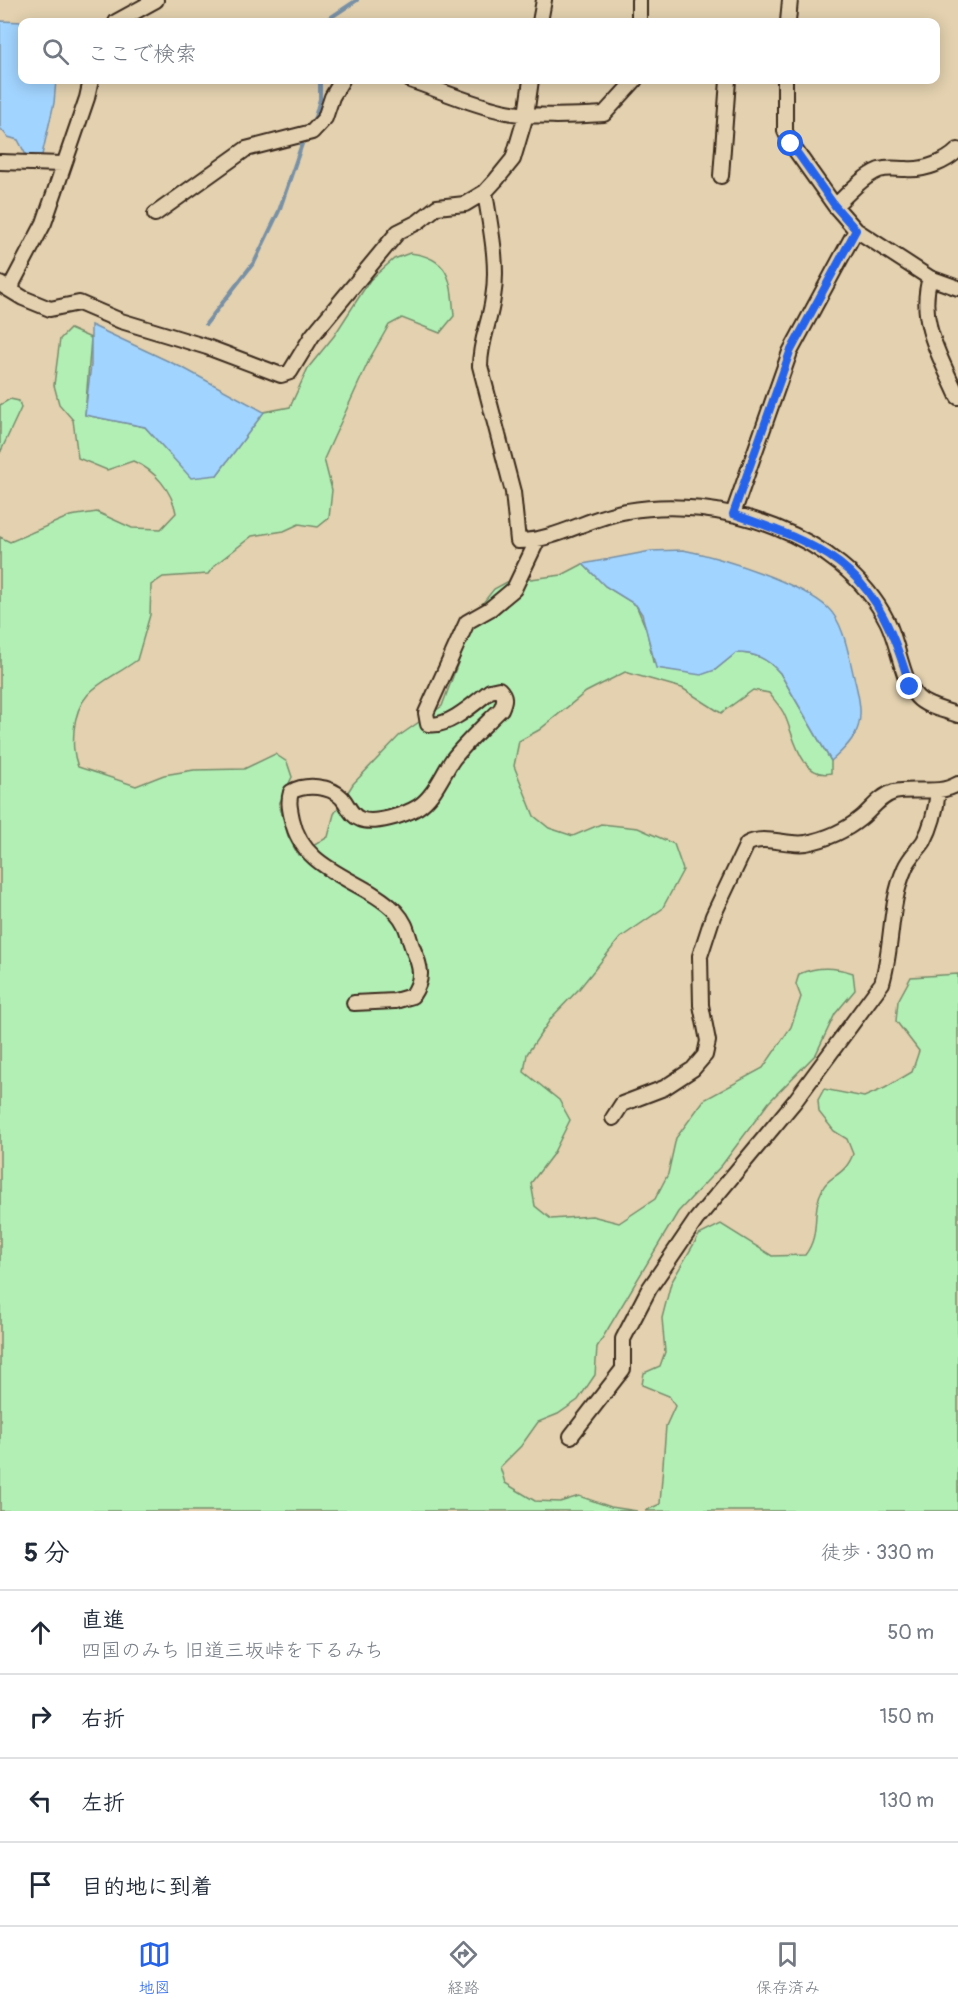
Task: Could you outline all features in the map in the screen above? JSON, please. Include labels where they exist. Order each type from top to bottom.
[{"type":"street","points":[[123,18],[156,0]]},
{"type":"street","points":[[541,18],[544,0]]},
{"type":"street","points":[[639,0],[639,18]]},
{"type":"street","points":[[788,18],[790,0]]},
{"type":"street","points":[[90,84],[44,223],[13,282],[6,286],[23,298],[51,309],[79,303],[121,321],[207,347],[281,375],[290,372],[312,336],[398,232],[418,222],[437,207],[465,204],[485,192],[513,159],[526,115],[530,84]]},
{"type":"street","points":[[155,214],[246,149],[307,134],[325,118],[332,97],[340,84]]},
{"type":"street","points":[[421,84],[474,103],[526,115],[604,114],[631,84]]},
{"type":"street","points":[[721,176],[728,84]]},
{"type":"street","points":[[785,84],[785,131],[791,144],[835,206],[856,230],[930,278],[958,288]]},
{"type":"street","points":[[835,206],[871,174],[893,167],[907,170],[925,167],[943,160],[958,150]]},
{"type":"street","points":[[0,162],[62,164]]},
{"type":"street","points":[[485,192],[494,255],[494,298],[480,345],[480,366],[513,492],[518,541],[537,541],[626,511],[687,509],[733,514],[800,538],[829,554],[852,573],[871,595],[888,621],[910,687],[918,698],[958,715]]},
{"type":"street","points":[[733,514],[790,352],[856,230]]},
{"type":"street","points":[[930,278],[925,310],[928,328],[958,397]]},
{"type":"street","points":[[354,1003],[395,1001],[412,996],[420,984],[421,966],[412,945],[410,930],[397,913],[384,902],[333,874],[301,844],[290,811],[291,792],[300,787],[312,786],[331,792],[342,797],[353,815],[369,821],[400,815],[425,802],[453,760],[501,709],[505,701],[499,689],[490,691],[445,721],[434,726],[428,724],[426,713],[459,635],[467,622],[490,609],[514,589],[537,541]]},
{"type":"street","points":[[613,1118],[622,1104],[664,1088],[693,1069],[705,1055],[708,1041],[701,1005],[700,956],[713,916],[747,844],[760,840],[791,844],[819,839],[847,828],[885,796],[895,792],[938,792],[958,784]]},
{"type":"street","points":[[571,1436],[624,1369],[624,1339],[649,1289],[696,1220],[795,1101],[882,983],[887,966],[894,909],[905,867],[924,840],[936,812],[938,792]]},
{"type":"green space","points":[[410,253],[434,260],[446,273],[452,292],[454,316],[440,333],[402,318],[389,325],[370,358],[324,459],[332,490],[329,518],[318,527],[299,524],[284,531],[252,536],[215,565],[208,574],[163,577],[151,585],[150,615],[137,660],[95,688],[81,704],[74,730],[75,757],[78,767],[136,786],[164,775],[194,770],[244,769],[275,754],[287,762],[292,777],[279,804],[288,836],[298,855],[328,837],[334,814],[353,784],[399,736],[442,706],[478,609],[494,589],[507,582],[562,575],[583,564],[605,586],[636,605],[647,631],[653,662],[715,670],[736,653],[755,655],[770,664],[780,673],[831,761],[831,773],[812,770],[806,763],[800,755],[784,713],[769,693],[753,690],[721,713],[682,688],[625,672],[586,692],[539,730],[519,741],[514,766],[534,816],[549,828],[573,836],[601,824],[638,828],[674,844],[683,870],[662,909],[620,938],[579,989],[552,1017],[527,1054],[524,1072],[559,1100],[570,1120],[553,1154],[531,1183],[535,1206],[551,1219],[592,1216],[619,1223],[655,1199],[668,1174],[676,1138],[704,1100],[763,1068],[791,1027],[801,997],[796,984],[799,974],[819,969],[853,973],[855,990],[835,1014],[816,1054],[769,1102],[722,1165],[678,1212],[597,1347],[595,1375],[578,1400],[558,1414],[538,1422],[521,1446],[500,1467],[505,1483],[535,1501],[560,1502],[579,1496],[611,1507],[637,1511],[0,1511],[0,537],[10,542],[70,516],[97,512],[132,528],[161,529],[176,513],[171,497],[161,482],[141,465],[133,461],[107,470],[78,458],[73,420],[59,404],[54,385],[60,339],[70,329],[91,338],[85,415],[145,427],[167,451],[217,475],[264,412],[290,407],[308,368],[334,336],[370,280],[394,259]]},
{"type":"green space","points":[[10,399],[19,401],[21,408],[0,453],[0,405]]},
{"type":"green space","points":[[958,974],[958,1511],[645,1511],[660,1504],[666,1426],[675,1406],[669,1396],[642,1385],[644,1373],[660,1366],[665,1352],[662,1318],[671,1283],[699,1235],[721,1224],[772,1256],[805,1255],[813,1239],[817,1206],[823,1188],[846,1167],[853,1154],[847,1139],[834,1131],[819,1112],[818,1100],[824,1089],[864,1097],[912,1072],[919,1051],[896,1021],[898,1001],[911,977]]},
{"type":"water","points":[[0,21],[18,22],[18,84],[56,84],[54,103],[42,155],[26,155],[18,140],[8,137],[0,128]]},
{"type":"water","points":[[91,325],[185,369],[264,412],[217,475],[191,478],[145,427],[85,415],[91,365]]},
{"type":"water","points":[[683,550],[759,572],[799,589],[816,599],[834,615],[839,623],[848,652],[858,695],[860,717],[855,734],[831,761],[780,673],[765,660],[755,655],[736,653],[715,670],[701,675],[656,668],[642,614],[636,605],[605,586],[583,564],[651,551]]},
{"type":"waterway","points":[[330,18],[357,0]]},
{"type":"waterway","points":[[307,131],[315,117],[320,99],[320,84]]},
{"type":"waterway","points":[[206,324],[255,261],[279,211],[304,138]]},
{"type":"route","points":[[791,144],[835,206],[856,230],[790,352],[733,514],[800,538],[829,554],[852,573],[871,595],[888,621],[910,687]]}]
